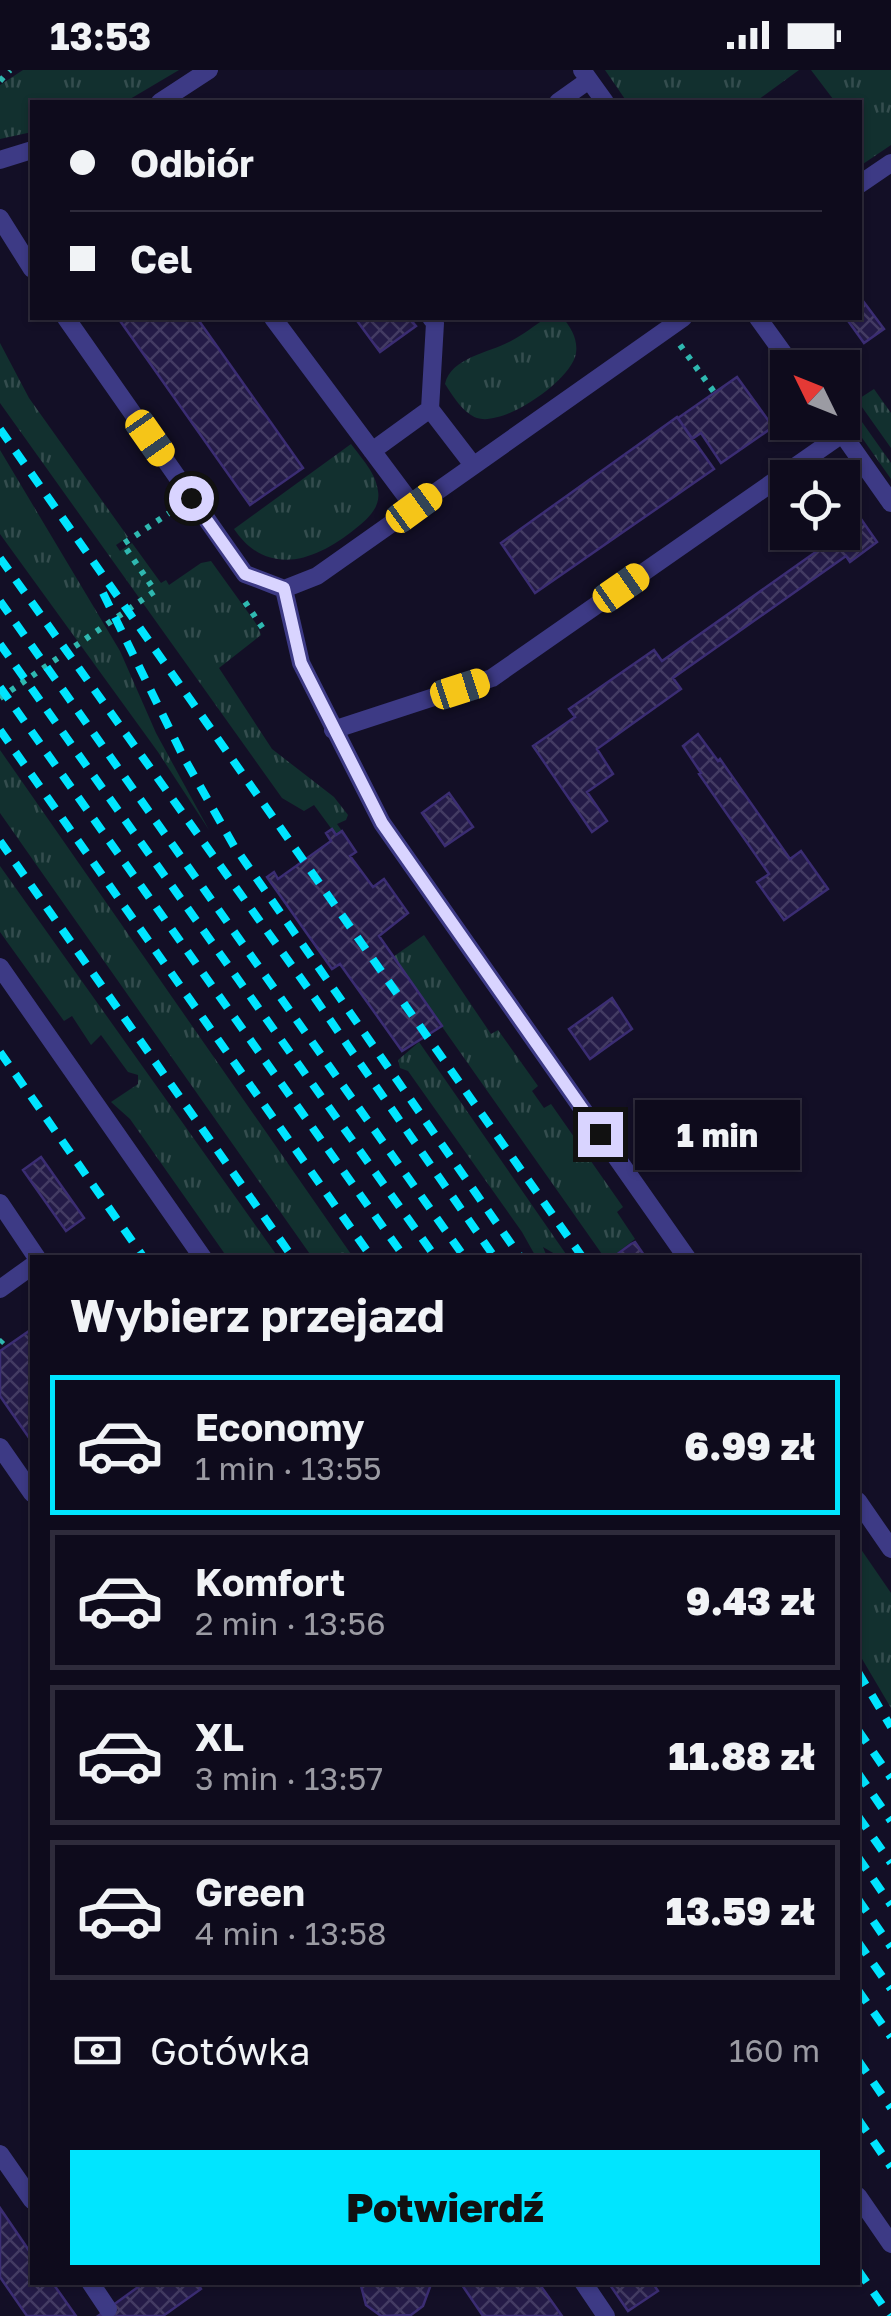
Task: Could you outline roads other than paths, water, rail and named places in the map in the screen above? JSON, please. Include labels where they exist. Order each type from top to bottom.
[{"type":"lane","points":[[163,100],[210,70]]},
{"type":"lane","points":[[560,100],[586,75],[604,100]]},
{"type":"lane","points":[[0,160],[30,151]]},
{"type":"lane","points":[[862,183],[891,163]]},
{"type":"lane","points":[[0,218],[30,266]]},
{"type":"lane","points":[[16,245],[30,235]]},
{"type":"lane","points":[[67,320],[245,574],[284,588],[317,576],[680,320]]},
{"type":"lane","points":[[274,320],[414,508]]},
{"type":"lane","points":[[432,320],[430,408],[473,465]]},
{"type":"lane","points":[[759,320],[781,350]]},
{"type":"lane","points":[[372,451],[430,408]]},
{"type":"lane","points":[[333,730],[492,678],[821,440]]},
{"type":"lane","points":[[846,440],[891,503]]},
{"type":"lane","points":[[284,588],[301,663],[382,823],[684,1255]]},
{"type":"lane","points":[[0,967],[201,1255]]},
{"type":"lane","points":[[0,1204],[35,1255]]},
{"type":"lane","points":[[0,1289],[30,1267]]},
{"type":"lane","points":[[0,1447],[30,1491]]},
{"type":"lane","points":[[860,1504],[891,1549]]},
{"type":"lane","points":[[0,2154],[30,2197]]},
{"type":"lane","points":[[860,2199],[891,2244]]},
{"type":"lane","points":[[92,2285],[108,2308]]},
{"type":"lane","points":[[585,2285],[606,2316]]},
{"type":"railway","points":[[0,429],[581,1255]]},
{"type":"railway","points":[[0,558],[310,991],[493,1255]]},
{"type":"railway","points":[[103,593],[183,756],[234,846],[519,1255]]},
{"type":"railway","points":[[0,601],[463,1255]]},
{"type":"railway","points":[[0,644],[434,1255]]},
{"type":"railway","points":[[0,687],[403,1255]]},
{"type":"railway","points":[[0,730],[370,1255]]},
{"type":"railway","points":[[0,841],[291,1255]]},
{"type":"railway","points":[[0,1052],[142,1255]]},
{"type":"railway","points":[[860,1675],[891,1727]]},
{"type":"railway","points":[[860,1733],[891,1778]]},
{"type":"railway","points":[[860,1776],[891,1821]]},
{"type":"railway","points":[[860,1819],[891,1863]]},
{"type":"railway","points":[[860,1860],[891,1905]]},
{"type":"railway","points":[[860,1902],[891,1947]]},
{"type":"railway","points":[[860,1945],[891,1989]]},
{"type":"railway","points":[[860,1993],[891,2037]]},
{"type":"railway","points":[[860,2063],[891,2108]]},
{"type":"railway","points":[[860,2122],[891,2167]]},
{"type":"railway","points":[[860,2273],[890,2316]]}]
